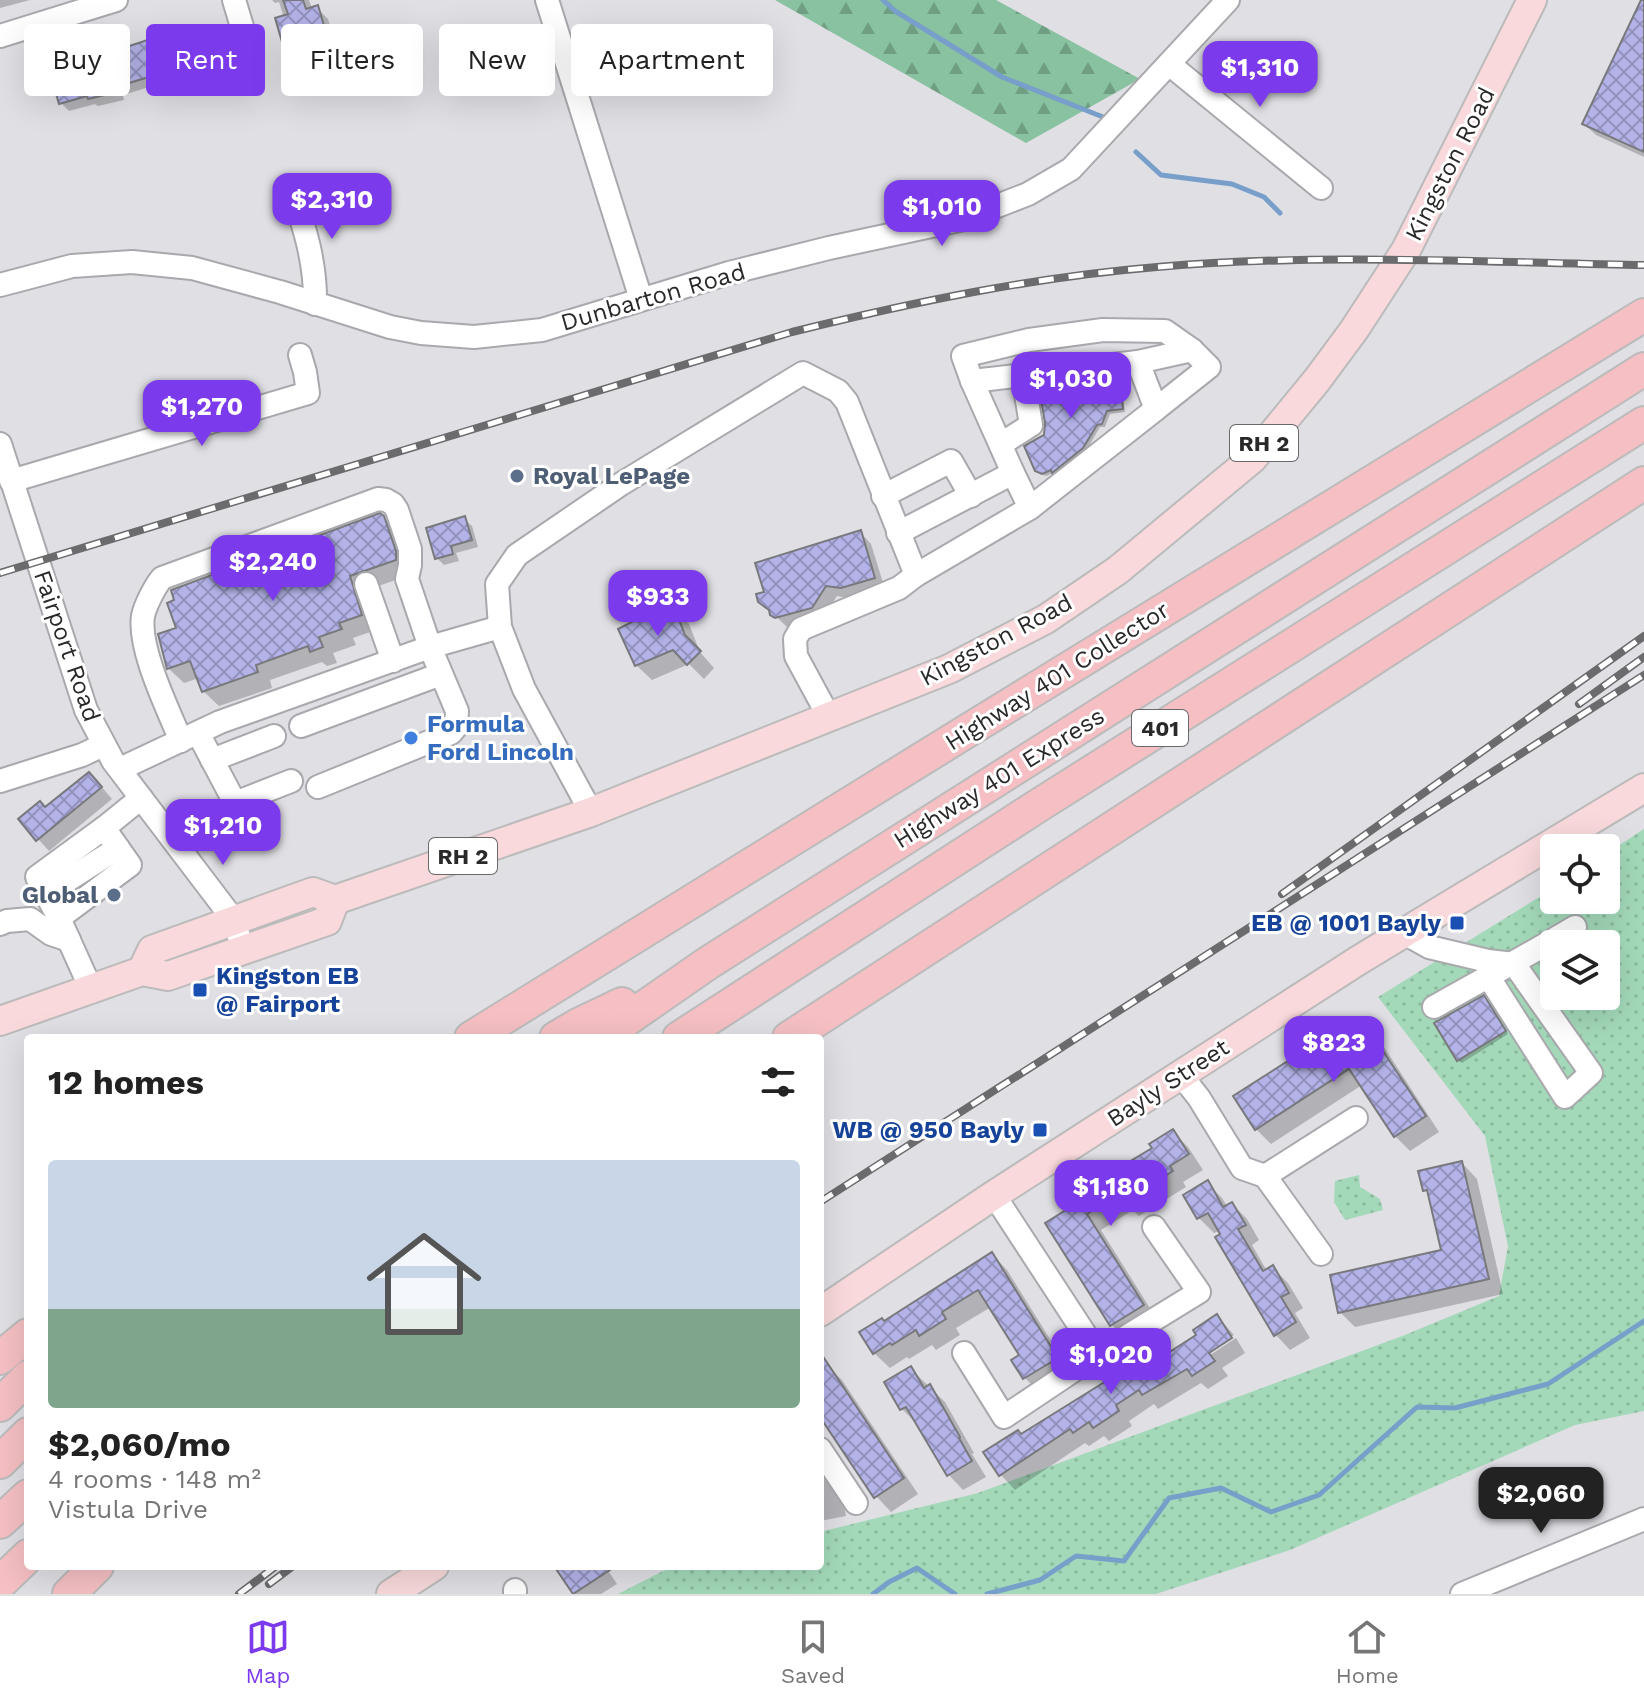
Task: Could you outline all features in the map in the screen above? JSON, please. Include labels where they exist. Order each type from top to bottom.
[{"type":"highway","name":"Highway 401 Collector","points":[[477,1034],[1644,315]]},
{"type":"highway","name":"Highway 401 Express","points":[[606,1034],[708,963],[1644,369]]},
{"type":"highway","name":"Highway 401 Express","points":[[685,1034],[1036,807],[1644,423]]},
{"type":"highway","name":"401","points":[[795,1034],[1644,483]]},
{"type":"highway","points":[[563,1034],[708,963]]},
{"type":"highway","points":[[0,1358],[24,1338]]},
{"type":"highway","points":[[0,1405],[24,1381]]},
{"type":"highway","points":[[0,1462],[24,1438]]},
{"type":"highway","points":[[0,1522],[24,1500]]},
{"type":"highway","points":[[0,1583],[24,1560]]},
{"type":"highway","points":[[69,1594],[93,1570]]},
{"type":"main road","name":"Kingston Road","points":[[142,971],[152,950],[233,919],[313,892],[335,900],[591,812],[949,669],[1046,619],[1118,570],[1252,459],[1354,330],[1406,250],[1532,0]]},
{"type":"main road","name":"Bayly Street","points":[[824,1309],[994,1195],[1404,933],[1644,788]]},
{"type":"main road","name":"Kingston Road","points":[[0,1021],[142,971],[168,976],[244,951],[327,921],[335,900]]},
{"type":"main road","points":[[391,1594],[428,1570]]},
{"type":"street","points":[[0,36],[116,0]]},
{"type":"street","points":[[234,0],[241,24]]},
{"type":"street","points":[[547,0],[641,299]]},
{"type":"street","name":"Dunbarton Road","points":[[0,285],[72,266],[132,262],[192,268],[390,327],[421,333],[474,337],[542,330],[729,273],[964,219],[1028,194],[1071,169],[1228,0]]},
{"type":"street","points":[[1169,64],[1321,188]]},
{"type":"street","points":[[291,187],[309,242],[316,281],[315,304]]},
{"type":"street","points":[[829,717],[796,656],[795,639],[801,629],[899,588],[1030,508],[1209,367],[1165,331],[1103,330],[1029,340],[963,356],[1030,508]]},
{"type":"street","points":[[972,381],[1138,362],[1192,350]]},
{"type":"street","points":[[11,481],[308,393],[300,355]]},
{"type":"street","points":[[1138,362],[1156,409]]},
{"type":"street","points":[[591,812],[524,689],[500,627],[497,584],[517,555],[621,484],[803,373],[838,391],[847,402],[916,575]]},
{"type":"street","points":[[1001,444],[1031,425],[1023,376]]},
{"type":"street","name":"Fairport Road","points":[[0,444],[86,710],[103,745],[233,919],[244,951]]},
{"type":"street","points":[[883,496],[951,461],[971,496]]},
{"type":"street","points":[[898,533],[1013,473]]},
{"type":"street","points":[[291,781],[235,803],[212,760],[190,737],[149,658],[142,628],[143,613],[162,578],[378,499],[386,500],[397,510],[410,549],[407,579],[430,647],[457,711],[456,727],[451,733],[318,787]]},
{"type":"street","points":[[366,584],[393,661]]},
{"type":"street","points":[[120,769],[220,722],[430,647],[500,627]]},
{"type":"street","points":[[301,726],[441,674]]},
{"type":"street","points":[[212,760],[274,736]]},
{"type":"street","points":[[0,781],[82,755],[103,745]]},
{"type":"street","points":[[91,989],[37,877],[141,798]]},
{"type":"street","points":[[59,918],[130,865],[104,828]]},
{"type":"street","points":[[46,894],[118,848]]},
{"type":"street","points":[[4,922],[30,919],[51,934],[69,940]]},
{"type":"street","points":[[1434,1007],[1575,927]]},
{"type":"street","points":[[1404,933],[1429,947],[1514,964],[1591,1073],[1565,1097],[1488,976]]},
{"type":"street","points":[[1181,1075],[1199,1098],[1242,1168],[1265,1176],[1321,1254]]},
{"type":"street","points":[[1265,1176],[1356,1118]]},
{"type":"street","points":[[994,1195],[1098,1354]]},
{"type":"street","points":[[964,1353],[1004,1417],[1199,1292],[1154,1227]]},
{"type":"street","points":[[824,1455],[856,1503]]},
{"type":"street","points":[[1462,1594],[1644,1519]]},
{"type":"green space","points":[[775,0],[996,0],[1140,79],[1026,143]]},
{"type":"green space","points":[[1644,829],[1644,1411],[1575,1425],[1290,1550],[1156,1594],[618,1594],[667,1570],[824,1570],[824,1531],[978,1493],[1405,1335],[1499,1296],[1508,1246],[1485,1136],[1378,997],[1540,897],[1540,914],[1620,914],[1620,845]]},
{"type":"green space","points":[[1359,1175],[1360,1187],[1380,1199],[1383,1210],[1345,1220],[1334,1202],[1335,1181]]},
{"type":"building","points":[[283,0],[303,0],[306,9],[318,5],[324,24],[281,24],[281,39],[275,18],[288,14]]},
{"type":"building","points":[[1641,0],[1644,0],[1644,152],[1582,124]]},
{"type":"building","points":[[146,41],[146,78],[130,83],[130,46]]},
{"type":"building","points":[[57,96],[87,96],[59,104]]},
{"type":"building","points":[[1119,378],[1123,409],[1107,411],[1102,424],[1097,425],[1083,448],[1052,473],[1051,470],[1042,474],[1035,471],[1024,446],[1044,435],[1039,387]]},
{"type":"building","points":[[380,513],[384,516],[396,551],[396,560],[350,576],[362,615],[339,623],[342,629],[319,637],[323,647],[310,652],[308,646],[256,665],[258,672],[202,692],[190,661],[167,669],[158,634],[176,628],[167,603],[174,600],[171,590]]},
{"type":"building","points":[[465,516],[472,540],[451,546],[453,554],[435,559],[426,528]]},
{"type":"building","points":[[861,530],[875,578],[841,588],[826,586],[812,608],[775,618],[758,602],[756,594],[764,592],[755,563]]},
{"type":"building","points":[[674,607],[685,635],[701,651],[687,665],[673,650],[635,666],[618,629],[645,615],[647,619]]},
{"type":"building","points":[[89,772],[102,787],[36,841],[18,819],[40,801],[45,807]]},
{"type":"building","points":[[1484,995],[1506,1031],[1457,1061],[1434,1023]]},
{"type":"building","points":[[1369,1030],[1426,1116],[1394,1137],[1349,1069],[1255,1130],[1233,1096],[1316,1043],[1325,1058]]},
{"type":"building","points":[[1173,1129],[1189,1154],[1170,1166],[1173,1171],[1122,1202],[1118,1195],[1087,1214],[1144,1305],[1110,1326],[1045,1223],[1090,1195],[1086,1188],[1152,1148],[1149,1144]]},
{"type":"building","points":[[1462,1161],[1489,1279],[1338,1313],[1330,1275],[1441,1250],[1427,1190],[1423,1191],[1418,1171]]},
{"type":"building","points":[[1208,1180],[1223,1207],[1232,1202],[1246,1225],[1238,1229],[1263,1271],[1273,1265],[1289,1293],[1281,1297],[1296,1322],[1274,1336],[1215,1237],[1220,1234],[1208,1213],[1197,1219],[1183,1195]]},
{"type":"building","points":[[992,1252],[1058,1358],[1023,1379],[1011,1360],[1019,1355],[978,1290],[942,1312],[946,1319],[919,1336],[916,1330],[873,1354],[859,1332],[882,1318],[884,1321]]},
{"type":"building","points":[[1217,1314],[1232,1338],[1209,1353],[1215,1361],[1192,1376],[1187,1369],[1142,1395],[1139,1390],[1116,1405],[1119,1411],[1093,1428],[1089,1422],[1073,1433],[1070,1429],[999,1476],[983,1452],[1018,1430],[1021,1434],[1127,1368],[1131,1374],[1157,1360],[1196,1335],[1193,1330]]},
{"type":"building","points":[[824,1358],[904,1478],[874,1498],[824,1423]]},
{"type":"building","points":[[911,1366],[924,1388],[930,1384],[972,1461],[947,1476],[906,1407],[900,1410],[884,1382]]},
{"type":"building","points":[[557,1570],[610,1570],[573,1594]]},
{"type":"waterway","points":[[883,0],[895,11],[1002,77],[1103,117]]},
{"type":"waterway","points":[[1136,152],[1161,175],[1232,184],[1264,197],[1280,213]]},
{"type":"waterway","points":[[987,1594],[1040,1580],[1076,1556],[1124,1561],[1169,1498],[1221,1488],[1271,1512],[1319,1495],[1417,1407],[1455,1408],[1548,1384],[1644,1321]]},
{"type":"waterway","points":[[873,1594],[917,1568],[955,1594]]},
{"type":"railway","points":[[0,573],[792,332],[974,292],[1111,271],[1279,260],[1644,265]]},
{"type":"railway","points":[[1282,894],[1644,636]]},
{"type":"railway","points":[[1579,704],[1644,657]]},
{"type":"railway","points":[[824,1199],[1644,675]]},
{"type":"railway","points":[[239,1594],[271,1570]]},
{"type":"railway","points":[[269,1584],[288,1570]]},
{"type":"place","name":"Royal LePage","points":[[517,476]]},
{"type":"place","name":"Formula Ford Lincoln","points":[[411,738]]},
{"type":"place","name":"Global","points":[[114,895]]},
{"type":"place","name":"EB @ 1001 Bayly","points":[[1457,923]]},
{"type":"place","name":"Kingston EB @ Fairport","points":[[200,990]]},
{"type":"place","name":"WB @ 950 Bayly","points":[[1040,1130]]}]
